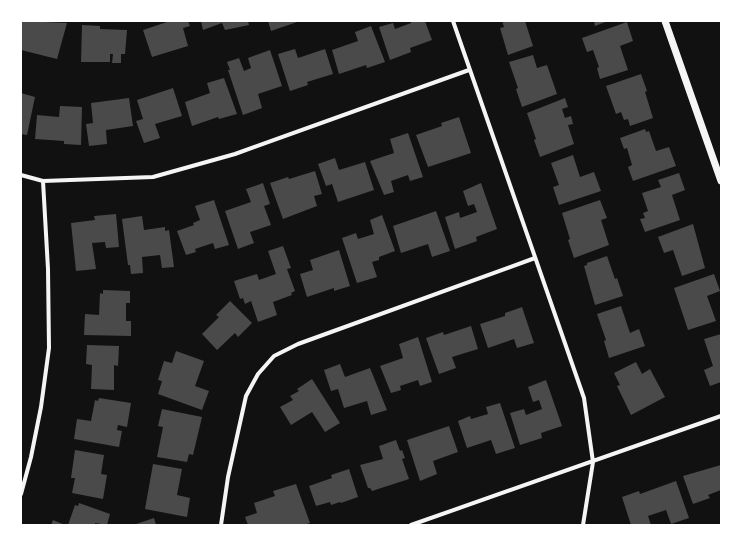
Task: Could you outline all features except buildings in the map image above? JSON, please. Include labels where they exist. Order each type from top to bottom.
[{"type":"street","points":[[453,21],[584,398],[593,462],[583,525]]},
{"type":"street","points":[[664,21],[721,181]]},
{"type":"street","points":[[21,175],[43,181],[153,177],[235,154],[469,70]]},
{"type":"street","points":[[21,494],[31,457],[38,422],[49,348],[48,269],[43,181]]},
{"type":"street","points":[[221,525],[228,477],[246,396],[258,374],[274,356],[298,344],[535,258]]},
{"type":"street","points":[[411,525],[721,416]]}]
